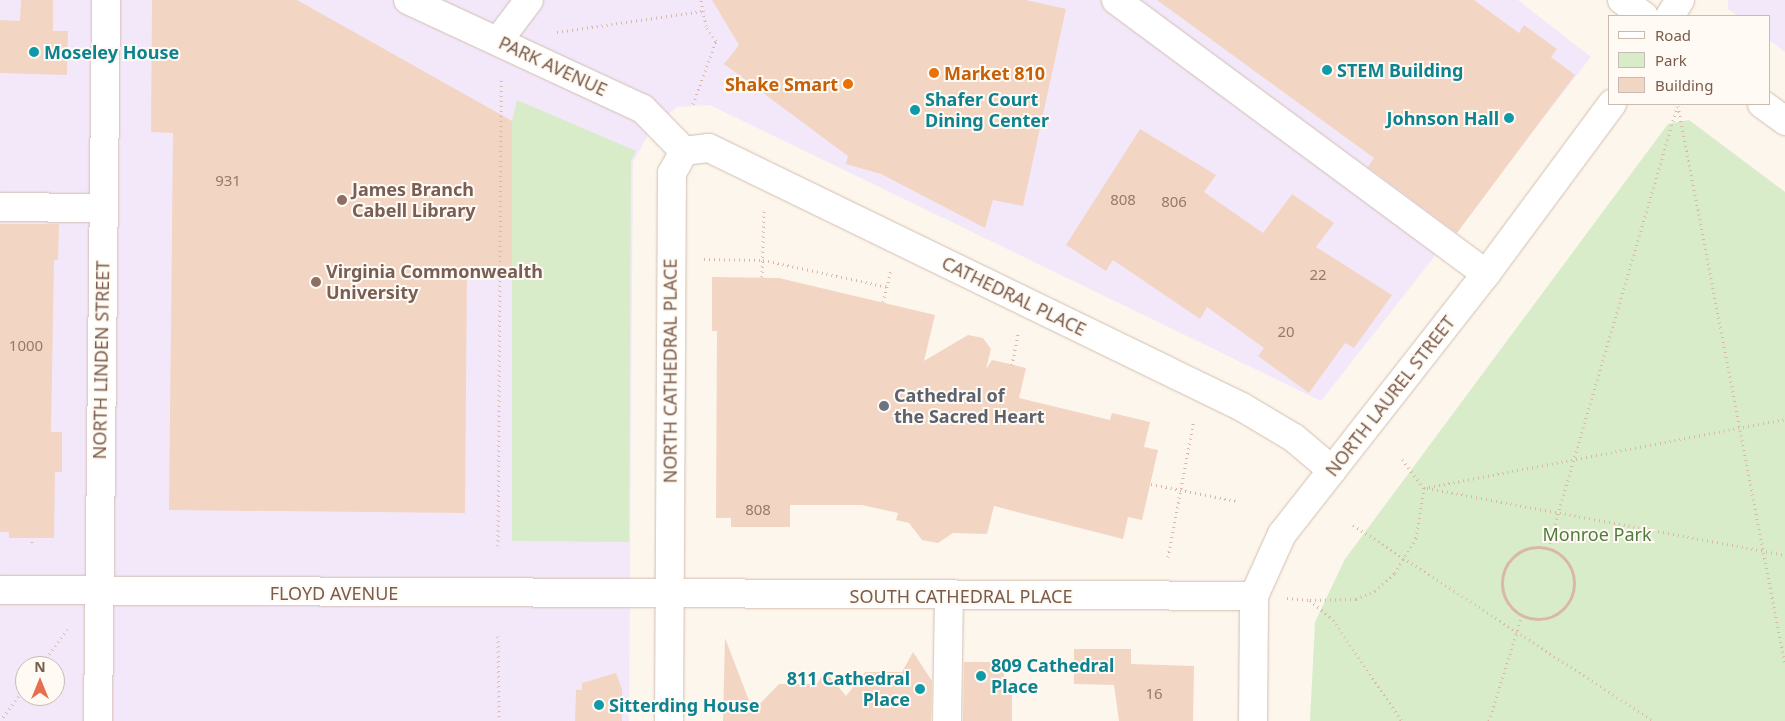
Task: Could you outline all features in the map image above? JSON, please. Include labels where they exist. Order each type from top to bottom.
[{"type":"street","name":"NORTH LINDEN STREET","points":[[98,721],[106,0]]},
{"type":"street","name":"PARK AVENUE","points":[[408,0],[643,109],[684,151]]},
{"type":"street","points":[[498,41],[529,0]]},
{"type":"street","points":[[1116,0],[1486,274]]},
{"type":"street","points":[[1622,0],[1643,15]]},
{"type":"street","points":[[1671,15],[1680,0]]},
{"type":"street","name":"NORTH LAUREL STREET","points":[[1253,721],[1254,596],[1282,534],[1486,274],[1611,105]]},
{"type":"street","points":[[1763,105],[1785,121]]},
{"type":"street","name":"CATHEDRAL PLACE","points":[[684,151],[709,148],[1233,403],[1294,438],[1332,470]]},
{"type":"street","name":"NORTH CATHEDRAL PLACE","points":[[669,721],[672,172],[684,151]]},
{"type":"street","points":[[0,207],[103,208]]},
{"type":"street","name":"FLOYD AVENUE","points":[[0,590],[669,595]]},
{"type":"street","name":"SOUTH CATHEDRAL PLACE","points":[[669,595],[1254,596]]},
{"type":"street","points":[[947,721],[949,596]]},
{"type":"path","points":[[693,104],[716,42],[702,11],[701,0]]},
{"type":"path","points":[[552,33],[702,11]]},
{"type":"path","points":[[1548,548],[1678,106],[1785,665]]},
{"type":"path","points":[[498,546],[504,116]]},
{"type":"path","points":[[762,277],[764,209]]},
{"type":"path","points":[[704,259],[762,260],[888,287]]},
{"type":"path","points":[[883,302],[892,271]]},
{"type":"path","points":[[1012,364],[1018,333]]},
{"type":"path","points":[[1168,556],[1194,419]]},
{"type":"path","points":[[1424,488],[1785,419]]},
{"type":"path","points":[[1402,459],[1424,488],[1785,555]]},
{"type":"path","points":[[1151,484],[1236,501]]},
{"type":"path","points":[[1254,596],[1339,601],[1376,591],[1405,557],[1416,538],[1424,488]]},
{"type":"path","points":[[1354,525],[1654,721]]},
{"type":"path","points":[[32,538],[32,543]]},
{"type":"path","points":[[1548,548],[1566,559],[1572,570],[1572,594],[1557,614],[1533,619],[1522,615],[1505,597],[1506,566],[1522,551],[1548,548]]},
{"type":"path","points":[[1310,600],[1333,620],[1402,721]]},
{"type":"path","points":[[1488,721],[1522,615]]},
{"type":"path","points":[[47,656],[67,629]]},
{"type":"path","points":[[498,636],[499,721]]},
{"type":"path","points":[[0,721],[15,701]]},
{"type":"shaded area","name":"Virginia Commonwealth University","points":[[0,0],[1518,0],[1591,57],[1321,401],[710,105],[677,107],[653,126],[633,162],[629,721],[0,721]]},
{"type":"shaded area","points":[[1728,0],[1785,0],[1785,52],[1770,41],[1770,15],[1737,15],[1728,9]]},
{"type":"green space","points":[[517,100],[636,151],[631,161],[629,542],[512,541],[512,121]]},
{"type":"green space","name":"Monroe Park","points":[[1689,120],[1785,192],[1785,721],[1310,721],[1315,622],[1345,559],[1668,124]]},
{"type":"building","name":"Moseley House","points":[[21,0],[53,0],[53,31],[68,31],[67,75],[0,73],[0,20],[20,21]]},
{"type":"building","name":"James Branch Cabell Library","points":[[152,0],[297,0],[512,121],[512,267],[467,267],[465,513],[169,510],[173,133],[151,132]]},
{"type":"building","name":"Shafer Court Dining Center","points":[[712,0],[1026,0],[1066,9],[1023,206],[993,200],[985,228],[881,174],[846,164],[848,156],[724,64],[739,45]]},
{"type":"building","points":[[1157,0],[1474,0],[1519,33],[1524,25],[1557,49],[1551,57],[1575,75],[1457,233],[1368,167],[1374,158]]},
{"type":"building","points":[[1140,129],[1216,175],[1204,192],[1263,233],[1292,194],[1334,223],[1316,247],[1392,295],[1354,348],[1345,343],[1309,393],[1258,356],[1264,348],[1207,307],[1200,319],[1113,260],[1106,271],[1066,245]]},
{"type":"building","points":[[0,224],[59,224],[58,260],[54,260],[51,432],[62,432],[62,472],[55,472],[54,538],[9,538],[9,532],[0,532]]},
{"type":"building","name":"Cathedral of the Sacred Heart","points":[[712,277],[779,278],[935,315],[924,361],[968,335],[983,338],[991,349],[986,369],[992,360],[1026,368],[1019,398],[1110,420],[1112,413],[1150,422],[1144,447],[1158,450],[1142,520],[1128,517],[1123,539],[994,506],[987,534],[953,533],[938,543],[922,540],[909,523],[896,520],[898,513],[862,505],[790,505],[790,527],[731,527],[731,518],[716,518],[717,331],[712,331]]},
{"type":"building","points":[[725,638],[753,711],[779,684],[817,684],[825,671],[846,696],[865,672],[902,672],[913,652],[932,681],[931,721],[723,721]]},
{"type":"building","points":[[1074,649],[1131,649],[1131,664],[1194,666],[1193,721],[1119,721],[1114,685],[1074,684]]},
{"type":"building","name":"809 Cathedral Place","points":[[964,662],[1004,662],[1004,689],[1012,689],[1012,721],[963,721]]},
{"type":"building","name":"Sitterding House","points":[[616,673],[622,689],[622,721],[575,721],[576,690],[582,690],[582,683]]},
{"type":"place","name":"Moseley House","points":[[34,52]]},
{"type":"place","name":"STEM Building","points":[[1327,70]]},
{"type":"place","name":"Market 810","points":[[934,73]]},
{"type":"place","name":"Shake Smart","points":[[848,84]]},
{"type":"place","name":"Shafer Court Dining Center","points":[[915,110]]},
{"type":"place","name":"Johnson Hall","points":[[1509,118]]},
{"type":"place","name":"James Branch Cabell Library","points":[[342,200]]},
{"type":"place","name":"Virginia Commonwealth University","points":[[316,282]]},
{"type":"place","name":"Cathedral of the Sacred Heart","points":[[884,406]]},
{"type":"place","name":"809 Cathedral Place","points":[[981,676]]},
{"type":"place","name":"811 Cathedral Place","points":[[920,689]]},
{"type":"place","name":"Sitterding House","points":[[599,705]]}]
